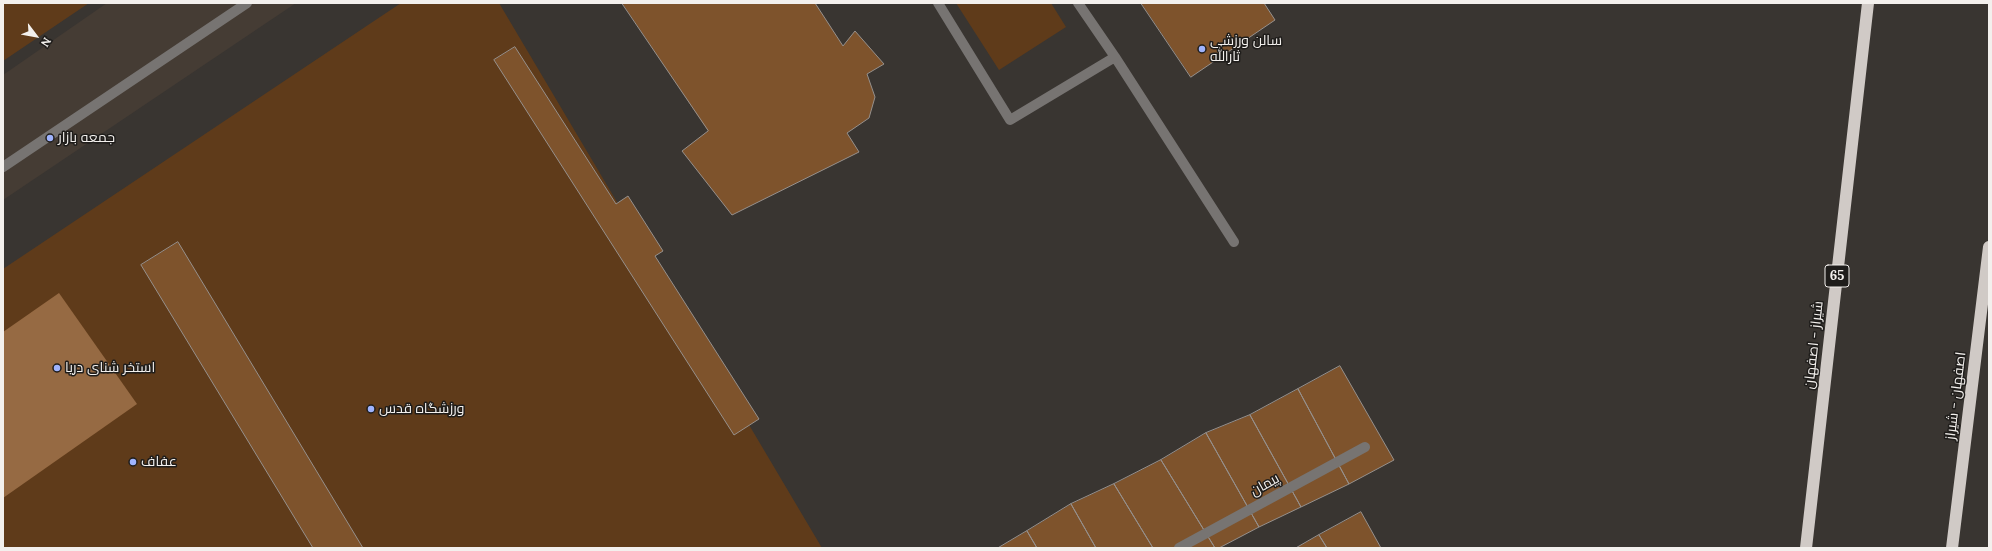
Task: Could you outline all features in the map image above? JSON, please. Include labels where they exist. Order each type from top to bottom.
[{"type":"highway","name":"شیراز - اصفهان","points":[[1806,548],[1868,3]]},
{"type":"highway","name":"اصفهان - شیراز","points":[[1952,548],[1989,247]]},
{"type":"street","points":[[3,167],[247,3]]},
{"type":"street","points":[[938,3],[1010,120],[1115,57]]},
{"type":"street","points":[[1078,3],[1115,57],[1234,242]]},
{"type":"street","name":"پیمان","points":[[1179,548],[1364,447]]},
{"type":"shaded area","points":[[3,3],[89,3],[3,61]]},
{"type":"shaded area","name":"جمعه بازار","points":[[107,3],[296,3],[3,200],[3,75]]},
{"type":"shaded area","name":"ورزشگاه قدس","points":[[401,3],[499,3],[822,548],[3,548],[3,269]]},
{"type":"shaded area","points":[[956,3],[1051,3],[1066,27],[999,70]]},
{"type":"shaded area","name":"استخر شنای دریا","points":[[59,293],[137,404],[3,498],[3,332]]},
{"type":"building","points":[[622,3],[815,3],[843,46],[855,31],[884,64],[867,74],[875,97],[869,118],[847,133],[859,152],[732,215],[682,151],[708,131]]},
{"type":"building","name":"سالن ورزشی ثارالله","points":[[1141,3],[1264,3],[1275,20],[1191,77]]},
{"type":"building","points":[[515,47],[616,204],[628,196],[663,251],[655,256],[759,419],[734,435],[494,60]]},
{"type":"building","points":[[178,242],[363,548],[313,548],[141,265]]},
{"type":"building","points":[[1340,366],[1394,460],[1349,484],[1298,389]]},
{"type":"building","points":[[1298,389],[1349,484],[1301,507],[1250,415]]},
{"type":"building","points":[[1250,415],[1301,507],[1259,527],[1206,433]]},
{"type":"building","points":[[1206,433],[1259,527],[1219,548],[1215,548],[1161,460]]},
{"type":"building","points":[[1161,460],[1215,548],[1153,548],[1114,484]]},
{"type":"building","points":[[1114,484],[1153,548],[1096,548],[1071,504]]},
{"type":"building","points":[[1071,504],[1096,548],[1037,548],[1027,531]]},
{"type":"building","points":[[1361,512],[1381,548],[1327,548],[1319,535]]},
{"type":"building","points":[[1027,531],[1037,548],[998,548]]},
{"type":"building","points":[[1319,535],[1327,548],[1296,548]]},
{"type":"place","name":"سالن ورزشی ثارالله","points":[[1202,49]]},
{"type":"place","name":"جمعه بازار","points":[[50,138]]},
{"type":"place","name":"استخر شنای دریا","points":[[57,368]]},
{"type":"place","name":"ورزشگاه قدس","points":[[371,409]]},
{"type":"place","name":"عفاف","points":[[133,462]]}]
